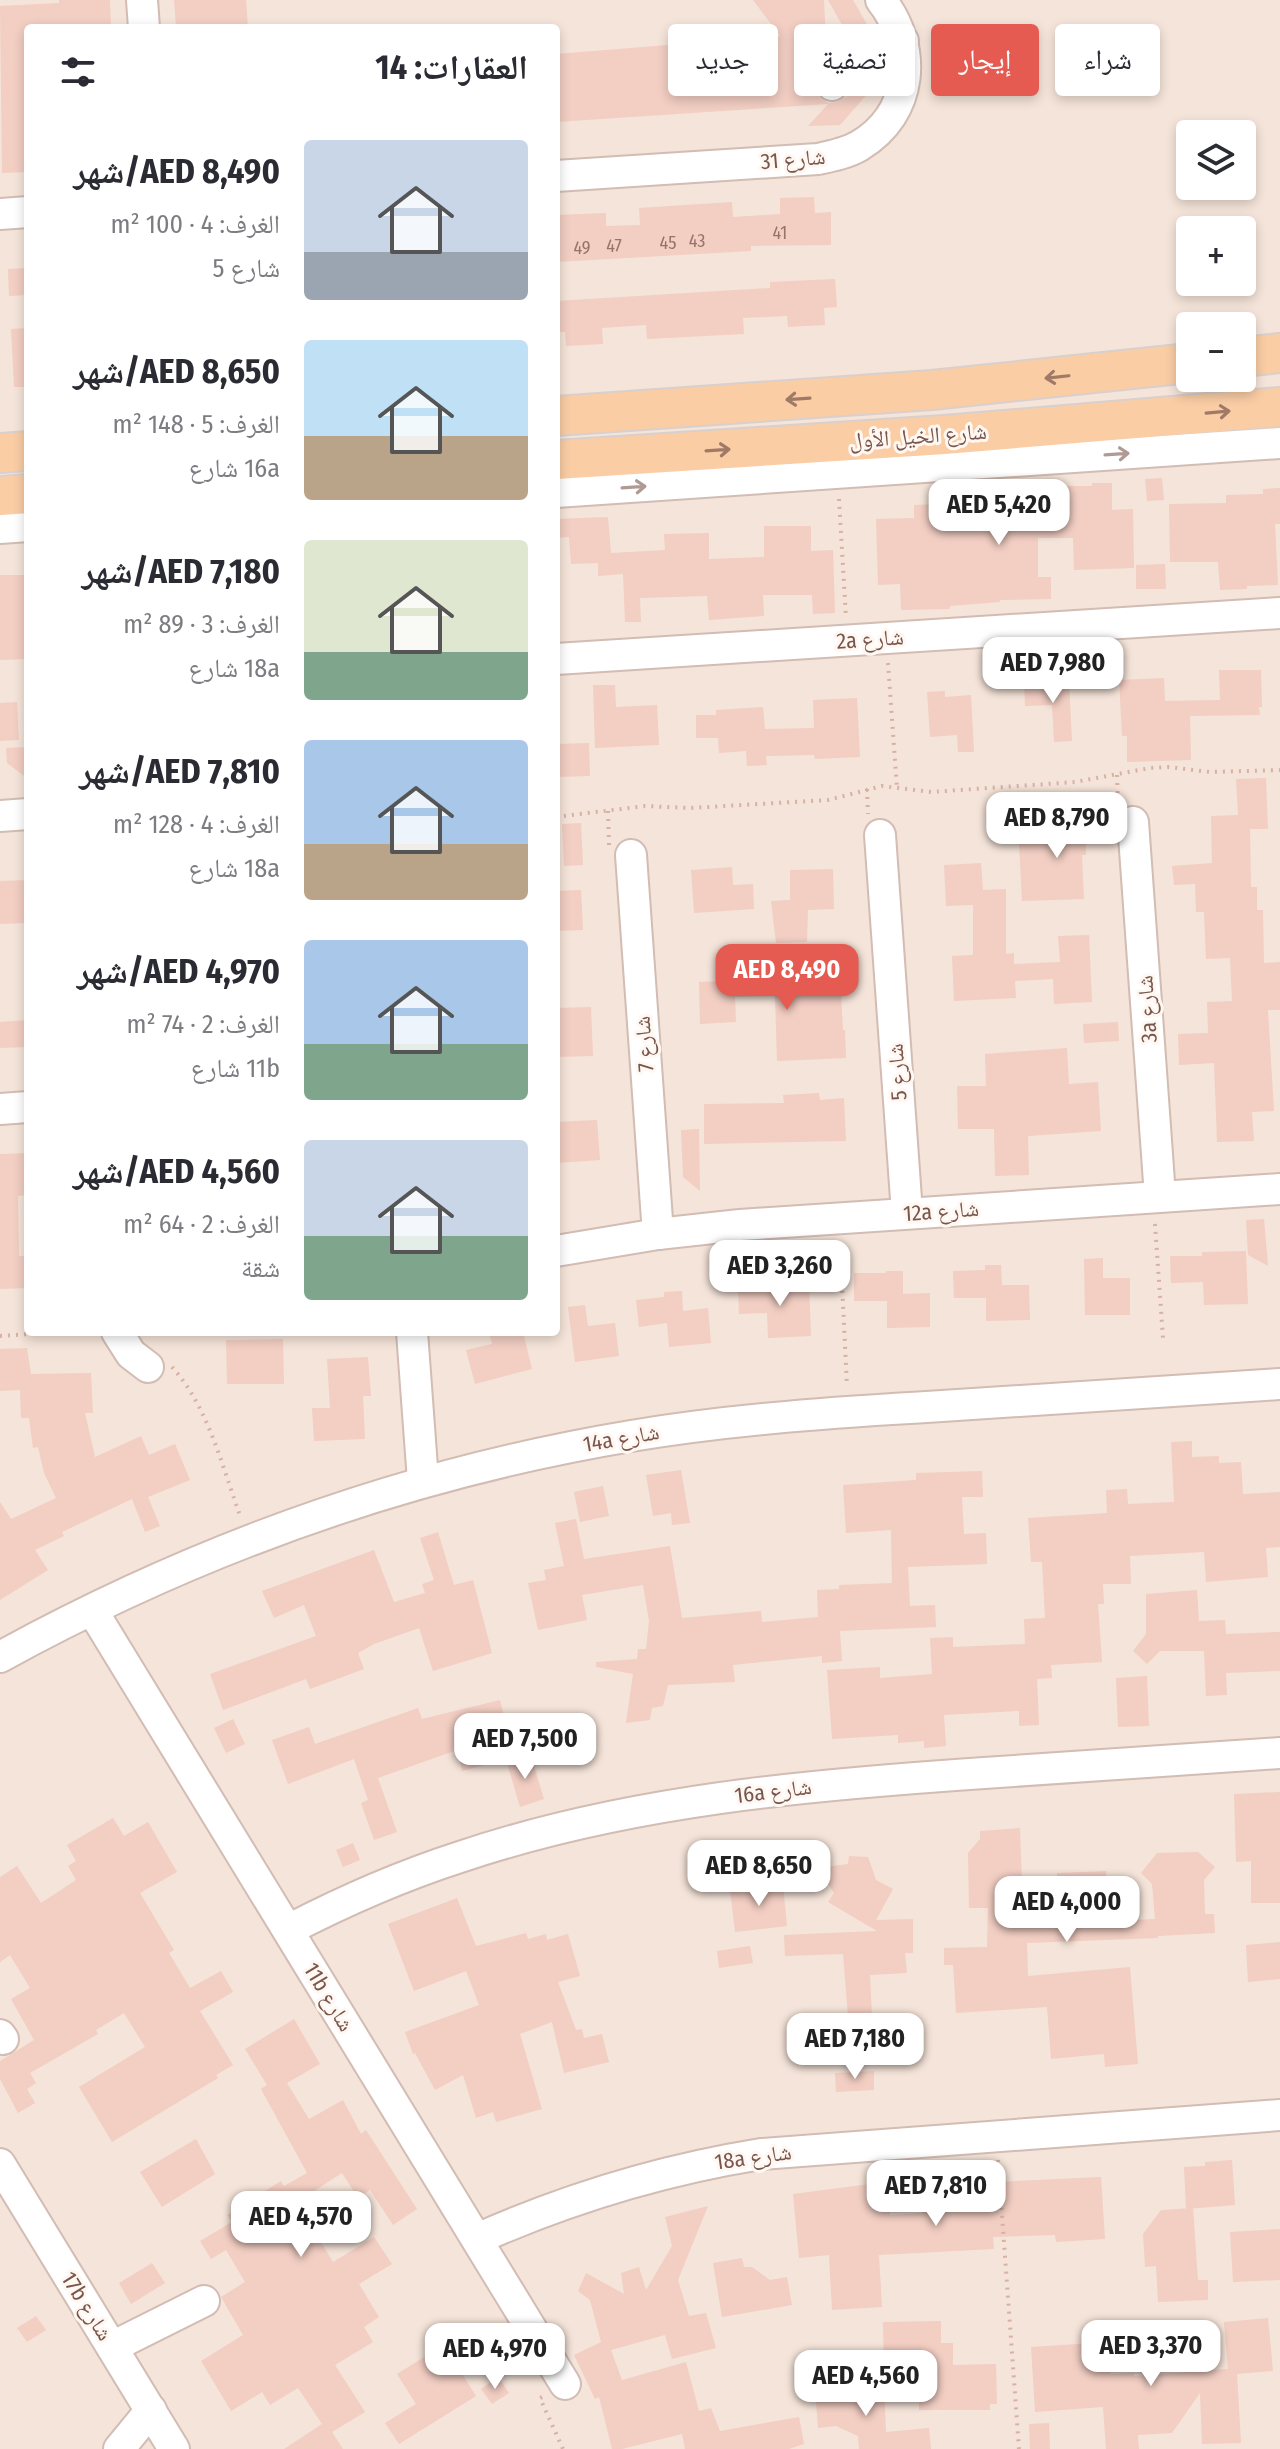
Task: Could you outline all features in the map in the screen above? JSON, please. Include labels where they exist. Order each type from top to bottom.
[{"type":"main road","points":[[1256,356],[1280,353]]},
{"type":"main road","name":"شارع الخيل الأول","points":[[560,416],[932,390],[1176,364]]},
{"type":"main road","name":"شارع الخيل الأول","points":[[560,460],[944,435],[1280,407]]},
{"type":"main road","points":[[0,453],[24,450]]},
{"type":"main road","points":[[0,496],[24,494]]},
{"type":"street","points":[[142,0],[144,24]]},
{"type":"street","name":"شارع 31","points":[[893,3],[899,24]]},
{"type":"street","name":"شارع 31","points":[[560,176],[818,159],[839,155],[867,140],[890,118],[901,96]]},
{"type":"street","points":[[0,214],[24,212]]},
{"type":"street","points":[[0,437],[24,448]]},
{"type":"street","points":[[560,492],[1280,443]]},
{"type":"street","points":[[0,528],[24,526]]},
{"type":"street","name":"2a شارع","points":[[560,659],[1280,613]]},
{"type":"street","points":[[0,816],[24,814]]},
{"type":"street","name":"3a شارع","points":[[1133,822],[1157,1197]]},
{"type":"street","name":"شارع 5","points":[[880,835],[907,1213]]},
{"type":"street","name":"شارع 7","points":[[631,855],[658,1234]]},
{"type":"street","points":[[0,1109],[24,1107]]},
{"type":"street","name":"12a شارع","points":[[560,1250],[658,1234],[839,1217],[1280,1189]]},
{"type":"street","points":[[120,1336],[131,1354],[157,1364]]},
{"type":"street","points":[[412,1336],[423,1481]]},
{"type":"street","name":"14a شارع","points":[[0,1657],[92,1610],[250,1540],[423,1481],[493,1463],[632,1435],[718,1424],[848,1412],[1280,1384]]},
{"type":"street","name":"11b شارع","points":[[92,1610],[565,2384]]},
{"type":"street","name":"16a شارع","points":[[288,1930],[374,1889],[463,1856],[555,1830],[689,1803],[825,1784],[1280,1753]]},
{"type":"street","name":"18a شارع","points":[[477,2239],[570,2200],[629,2182],[761,2154],[1280,2115]]},
{"type":"street","name":"17b شارع","points":[[0,2164],[174,2449]]},
{"type":"street","points":[[112,2347],[204,2301]]},
{"type":"street","points":[[119,2449],[151,2410]]},
{"type":"path","points":[[837,472],[848,640]]},
{"type":"path","points":[[887,638],[897,789]]},
{"type":"path","points":[[560,817],[645,806],[690,808],[828,800],[843,798],[874,786],[931,792],[1075,782],[1150,768],[1210,772],[1280,770]]},
{"type":"path","points":[[1157,1197],[1163,1338]]},
{"type":"path","points":[[839,1217],[848,1412]]},
{"type":"path","points":[[0,1336],[24,1334]]},
{"type":"path","points":[[157,1364],[183,1380],[198,1403],[250,1540]]},
{"type":"path","points":[[996,2135],[1019,2449]]},
{"type":"path","points":[[563,2449],[540,2398],[565,2384]]},
{"type":"shaded area","points":[[0,0],[1280,0],[1280,2449],[0,2449]]},
{"type":"building","points":[[59,0],[110,0],[111,24],[24,24],[24,172],[2,173],[0,6],[59,3]]},
{"type":"building","points":[[174,0],[246,0],[248,24],[176,24]]},
{"type":"building","points":[[753,0],[824,0],[825,24],[794,24],[794,96],[819,96],[828,103],[847,96],[866,96],[840,125],[808,126],[828,104],[560,122],[560,54],[668,45],[668,96],[778,96],[778,24],[771,24]]},
{"type":"building","points":[[828,0],[853,0],[867,24],[842,24]]},
{"type":"building","points":[[814,197],[815,213],[831,212],[831,245],[751,246],[751,251],[560,262],[560,215],[606,213],[606,226],[640,225],[639,208],[732,202],[733,217],[780,214],[780,198]]},
{"type":"building","points":[[24,268],[24,295],[9,296],[8,269]]},
{"type":"building","points":[[835,279],[837,307],[824,308],[825,325],[788,327],[787,316],[743,318],[744,334],[647,339],[646,325],[602,328],[603,344],[566,346],[565,332],[560,332],[560,301],[770,288],[770,282]]},
{"type":"building","points":[[24,328],[24,387],[14,387],[11,329]]},
{"type":"building","points":[[1162,478],[1164,500],[1147,501],[1145,479]]},
{"type":"building","points":[[1092,483],[1112,483],[1112,510],[1133,509],[1134,568],[1074,570],[1073,538],[1038,538],[1038,577],[1051,577],[1051,599],[1000,600],[950,606],[950,609],[901,610],[900,584],[878,585],[876,519],[914,518],[914,505],[939,504],[939,508],[971,505],[971,510],[1015,509],[1015,498],[1051,498],[1050,486],[1092,486]]},
{"type":"building","points":[[1280,488],[1280,524],[1275,524],[1278,585],[1220,590],[1218,562],[1170,562],[1169,504],[1226,503],[1226,495],[1263,494],[1263,489]]},
{"type":"building","points":[[608,517],[611,553],[665,550],[664,534],[709,533],[709,559],[764,557],[764,526],[811,526],[811,551],[833,550],[835,613],[813,614],[812,595],[763,595],[764,616],[709,620],[707,596],[640,598],[641,622],[625,622],[623,574],[598,576],[598,563],[571,564],[569,537],[560,538],[560,519]]},
{"type":"building","points":[[1165,564],[1166,589],[1136,589],[1136,565]]},
{"type":"building","points":[[0,575],[24,575],[24,659],[0,660]]},
{"type":"building","points":[[1117,652],[1118,681],[1098,682],[1097,653]]},
{"type":"building","points":[[1219,670],[1261,670],[1260,715],[1190,716],[1191,760],[1127,762],[1127,736],[1122,736],[1119,680],[1164,678],[1165,701],[1220,700]]},
{"type":"building","points":[[1069,681],[1072,741],[1054,742],[1052,705],[1025,706],[1024,682]]},
{"type":"building","points":[[593,685],[615,685],[616,707],[657,705],[659,745],[595,748]]},
{"type":"building","points":[[945,691],[945,697],[971,695],[974,752],[958,752],[957,735],[930,737],[927,692]]},
{"type":"building","points":[[857,698],[860,757],[815,759],[814,755],[766,756],[767,765],[747,766],[746,751],[719,753],[718,738],[696,738],[696,715],[716,715],[716,710],[763,707],[765,729],[814,728],[813,700]]},
{"type":"building","points":[[17,702],[19,740],[0,741],[0,703]]},
{"type":"building","points":[[589,743],[590,776],[560,777],[560,744]]},
{"type":"building","points":[[24,747],[24,776],[7,763],[6,748]]},
{"type":"building","points":[[1266,778],[1268,829],[1250,829],[1251,887],[1257,887],[1257,910],[1263,910],[1264,963],[1280,962],[1280,1010],[1268,1010],[1274,1111],[1252,1112],[1254,1141],[1217,1142],[1214,1063],[1179,1065],[1178,1034],[1208,1033],[1207,1002],[1232,1001],[1230,958],[1206,959],[1204,912],[1196,912],[1195,884],[1174,885],[1172,866],[1212,863],[1211,816],[1238,815],[1236,779]]},
{"type":"building","points":[[1060,800],[1085,800],[1086,855],[1082,855],[1084,899],[1022,901],[1019,843],[1062,841]]},
{"type":"building","points":[[581,823],[583,865],[564,866],[562,824]]},
{"type":"building","points":[[981,863],[983,890],[1006,889],[1006,954],[1014,953],[1014,964],[1060,962],[1058,936],[1089,935],[1092,1002],[1054,1004],[1053,979],[1015,981],[1016,998],[954,1001],[952,956],[973,955],[973,905],[946,906],[944,865]]},
{"type":"building","points":[[732,867],[733,885],[753,884],[754,909],[694,913],[691,870]]},
{"type":"building","points":[[833,869],[834,909],[808,910],[807,942],[776,943],[771,901],[790,900],[790,870]]},
{"type":"building","points":[[24,880],[24,923],[0,924],[0,881]]},
{"type":"building","points":[[581,890],[583,930],[560,931],[560,891]]},
{"type":"building","points":[[840,973],[846,1058],[777,1061],[775,996],[735,997],[736,1022],[700,1024],[699,982]]},
{"type":"building","points":[[591,1007],[593,1056],[560,1057],[560,1008]]},
{"type":"building","points":[[24,1020],[24,1047],[0,1048],[0,1022]]},
{"type":"building","points":[[1118,1022],[1119,1041],[1084,1043],[1083,1024]]},
{"type":"building","points":[[1067,1048],[1069,1084],[1098,1082],[1101,1131],[1028,1136],[1029,1175],[995,1176],[994,1129],[958,1129],[957,1086],[986,1086],[985,1054]]},
{"type":"building","points":[[819,1093],[820,1100],[844,1098],[846,1141],[704,1144],[704,1104],[784,1103],[783,1095]]},
{"type":"building","points":[[597,1120],[600,1160],[560,1163],[560,1122]]},
{"type":"building","points":[[699,1129],[700,1191],[683,1177],[681,1130]]},
{"type":"building","points":[[24,1153],[24,1195],[18,1196],[19,1256],[24,1256],[24,1288],[0,1289],[0,1154]]},
{"type":"building","points":[[1264,1219],[1268,1266],[1248,1255],[1246,1220]]},
{"type":"building","points":[[1246,1251],[1248,1304],[1204,1305],[1203,1282],[1171,1283],[1170,1256]]},
{"type":"building","points":[[1103,1258],[1103,1278],[1130,1278],[1130,1315],[1085,1315],[1084,1259]]},
{"type":"building","points":[[985,1265],[1001,1265],[1002,1285],[1029,1285],[1030,1320],[986,1321],[986,1298],[954,1298],[953,1271],[985,1270]]},
{"type":"building","points":[[903,1271],[903,1294],[930,1293],[930,1327],[887,1328],[887,1301],[854,1301],[854,1273]]},
{"type":"building","points":[[809,1282],[811,1336],[768,1338],[767,1313],[739,1314],[738,1289]]},
{"type":"building","points":[[682,1291],[683,1311],[708,1308],[711,1343],[669,1347],[667,1323],[639,1327],[636,1300],[664,1297],[664,1292]]},
{"type":"building","points":[[585,1305],[588,1326],[615,1323],[619,1356],[575,1362],[568,1307]]},
{"type":"building","points":[[490,1336],[524,1336],[532,1369],[475,1384],[466,1350],[492,1344]]},
{"type":"building","points":[[283,1339],[284,1384],[227,1384],[226,1340]]},
{"type":"building","points":[[27,1348],[31,1374],[91,1373],[93,1413],[85,1413],[95,1457],[141,1436],[149,1455],[175,1444],[190,1480],[148,1497],[160,1526],[145,1532],[132,1499],[62,1532],[64,1536],[35,1550],[48,1570],[0,1600],[0,1502],[11,1519],[56,1498],[44,1473],[38,1447],[33,1448],[29,1418],[21,1418],[20,1390],[0,1391],[0,1349]]},
{"type":"building","points":[[368,1357],[371,1396],[363,1396],[365,1439],[314,1441],[312,1408],[330,1408],[327,1359]]},
{"type":"building","points":[[1192,1441],[1192,1457],[1219,1456],[1219,1463],[1241,1462],[1243,1494],[1280,1492],[1280,1547],[1266,1548],[1268,1577],[1206,1582],[1204,1552],[1130,1556],[1131,1584],[1103,1584],[1104,1604],[1098,1604],[1102,1662],[1051,1665],[1052,1678],[1037,1679],[1039,1725],[1019,1726],[1019,1711],[944,1715],[946,1746],[924,1748],[924,1741],[898,1743],[898,1735],[832,1739],[827,1670],[880,1667],[880,1678],[932,1674],[930,1638],[953,1637],[953,1647],[1025,1644],[1024,1619],[1045,1618],[1042,1562],[1031,1562],[1028,1518],[1107,1513],[1106,1490],[1127,1489],[1128,1504],[1174,1502],[1171,1442]]},
{"type":"building","points":[[681,1470],[690,1523],[672,1525],[671,1513],[653,1516],[646,1475]]},
{"type":"building","points":[[982,1471],[983,1497],[962,1497],[964,1534],[986,1533],[987,1564],[908,1567],[910,1606],[935,1605],[936,1627],[840,1631],[842,1661],[822,1663],[822,1656],[733,1665],[735,1682],[668,1685],[663,1706],[652,1708],[650,1720],[626,1723],[633,1674],[596,1667],[596,1662],[637,1659],[638,1649],[646,1649],[649,1621],[643,1585],[582,1595],[587,1620],[538,1630],[528,1583],[546,1580],[544,1570],[564,1566],[555,1523],[576,1519],[584,1559],[670,1546],[682,1618],[761,1611],[762,1622],[818,1617],[817,1590],[839,1589],[839,1585],[892,1583],[891,1530],[846,1533],[843,1485],[916,1480],[916,1473]]},
{"type":"building","points":[[603,1486],[609,1516],[580,1522],[574,1492]]},
{"type":"building","points":[[438,1532],[454,1585],[473,1580],[492,1653],[433,1671],[419,1628],[358,1653],[364,1669],[310,1689],[306,1679],[223,1710],[210,1674],[316,1636],[304,1605],[274,1618],[262,1591],[374,1550],[394,1602],[425,1593],[422,1584],[434,1580],[420,1538]]},
{"type":"building","points":[[1197,1590],[1199,1621],[1225,1620],[1226,1634],[1280,1632],[1280,1671],[1226,1673],[1227,1695],[1206,1696],[1204,1651],[1160,1651],[1147,1664],[1133,1651],[1146,1634],[1146,1594]]},
{"type":"building","points":[[1147,1676],[1149,1726],[1118,1727],[1116,1678]]},
{"type":"building","points":[[500,1700],[514,1757],[462,1771],[457,1750],[378,1778],[397,1832],[374,1840],[361,1803],[368,1800],[354,1759],[288,1784],[272,1740],[309,1727],[315,1744],[418,1708],[422,1719]]},
{"type":"building","points":[[233,1719],[245,1744],[226,1753],[214,1728]]},
{"type":"building","points":[[531,1756],[544,1799],[520,1807],[507,1763]]},
{"type":"building","points":[[1280,1792],[1280,1903],[1251,1903],[1251,1861],[1236,1862],[1234,1794]]},
{"type":"building","points":[[113,1818],[124,1836],[148,1822],[177,1872],[140,1893],[174,1950],[169,1953],[190,1988],[221,1971],[233,1992],[200,2011],[233,2065],[216,2075],[218,2078],[112,2142],[79,2087],[145,2047],[124,2013],[96,2030],[98,2034],[30,2073],[36,2083],[27,2089],[35,2103],[18,2113],[0,2079],[0,2061],[34,2040],[11,1999],[30,1988],[10,1955],[0,1962],[0,1877],[17,1866],[41,1903],[76,1880],[68,1866],[76,1861],[67,1845]]},
{"type":"building","points":[[1020,1828],[1022,1883],[1057,1882],[1057,1873],[1106,1871],[1108,1921],[1155,1919],[1152,1884],[1141,1873],[1157,1853],[1198,1852],[1215,1867],[1204,1880],[1205,1914],[1214,1914],[1215,1933],[1027,1943],[1028,1976],[1130,1967],[1138,2064],[1105,2067],[1104,2054],[1051,2059],[1047,2007],[956,2013],[953,1965],[944,1965],[944,1948],[987,1947],[988,1908],[969,1908],[968,1853],[980,1839],[980,1831]]},
{"type":"building","points":[[353,1843],[360,1860],[343,1867],[336,1850]]},
{"type":"building","points":[[849,1856],[868,1857],[876,1880],[893,1889],[876,1920],[913,1919],[913,1953],[905,1953],[907,1973],[870,1975],[873,2039],[850,2041],[843,1954],[785,1956],[784,1935],[877,1931],[828,1902],[834,1893],[817,1868],[848,1864]]},
{"type":"building","points":[[783,1885],[787,1926],[735,1932],[730,1890]]},
{"type":"building","points":[[457,1898],[476,1946],[526,1933],[528,1939],[546,1934],[547,1940],[568,1934],[580,1976],[558,1982],[576,2030],[582,2029],[584,2038],[602,2034],[609,2062],[564,2073],[552,2022],[520,2034],[542,2109],[496,2122],[493,2112],[476,2118],[463,2075],[435,2090],[413,2054],[405,2032],[479,2005],[466,1971],[414,1991],[388,1924]]},
{"type":"building","points":[[1280,1942],[1280,1979],[1248,1982],[1246,1945]]},
{"type":"building","points":[[750,1946],[753,1963],[719,1968],[717,1951]]},
{"type":"building","points":[[294,2019],[320,2064],[287,2083],[309,2119],[343,2100],[361,2134],[366,2130],[417,2209],[393,2225],[370,2190],[358,2198],[342,2173],[297,2202],[333,2262],[374,2237],[392,2264],[359,2284],[379,2317],[364,2327],[373,2342],[335,2365],[365,2412],[332,2432],[343,2449],[284,2449],[322,2424],[298,2388],[270,2405],[262,2392],[231,2411],[201,2361],[243,2335],[221,2297],[245,2282],[226,2250],[211,2259],[200,2241],[232,2222],[227,2215],[281,2181],[284,2186],[307,2173],[261,2089],[267,2085],[245,2049]]},
{"type":"building","points":[[874,2071],[874,2090],[836,2092],[835,2073]]},
{"type":"building","points":[[196,2139],[215,2174],[162,2207],[140,2172]]},
{"type":"building","points":[[1232,2160],[1235,2205],[1186,2209],[1184,2167]]},
{"type":"building","points":[[1101,2177],[1105,2239],[1056,2242],[1055,2235],[993,2237],[994,2249],[879,2255],[882,2307],[832,2310],[829,2255],[799,2258],[793,2194],[870,2184],[872,2209],[890,2208],[890,2215],[922,2213],[921,2205],[939,2204],[940,2211],[977,2209],[976,2183]]},
{"type":"building","points":[[708,2206],[678,2280],[689,2316],[706,2313],[716,2348],[672,2359],[665,2335],[611,2350],[622,2380],[686,2362],[699,2411],[711,2408],[720,2431],[799,2417],[804,2444],[789,2449],[685,2449],[682,2434],[612,2449],[599,2397],[595,2399],[574,2355],[601,2342],[590,2300],[578,2291],[586,2273],[624,2294],[621,2273],[639,2267],[646,2290],[672,2246],[665,2217]]},
{"type":"building","points":[[1193,2208],[1198,2280],[1208,2280],[1208,2300],[1158,2302],[1156,2266],[1145,2267],[1143,2234],[1161,2210]]},
{"type":"building","points":[[1280,2229],[1280,2280],[1233,2282],[1230,2232]]},
{"type":"building","points":[[742,2258],[744,2267],[752,2267],[770,2280],[787,2277],[792,2305],[722,2317],[713,2263]]},
{"type":"building","points":[[152,2263],[165,2283],[131,2304],[119,2283]]},
{"type":"building","points":[[36,2316],[46,2330],[27,2342],[17,2328]]},
{"type":"building","points":[[1268,2318],[1273,2371],[1237,2374],[1241,2443],[1202,2444],[1200,2393],[1172,2433],[1138,2435],[1139,2449],[1106,2449],[1103,2407],[1035,2412],[1031,2347],[1109,2342],[1111,2374],[1134,2373],[1134,2376],[1228,2369],[1224,2322]]},
{"type":"building","points":[[941,2321],[941,2343],[953,2343],[953,2365],[996,2364],[997,2404],[990,2404],[990,2410],[919,2410],[919,2374],[884,2375],[883,2322]]},
{"type":"building","points":[[456,2337],[468,2357],[456,2364],[476,2396],[399,2444],[385,2423],[416,2404],[397,2374]]},
{"type":"building","points":[[498,2377],[509,2393],[492,2404],[481,2389]]},
{"type":"building","points":[[884,2383],[886,2432],[929,2428],[931,2449],[859,2449],[858,2436],[836,2426],[818,2428],[815,2390]]},
{"type":"building","points":[[1049,2423],[1050,2449],[1030,2449],[1029,2424]]}]
